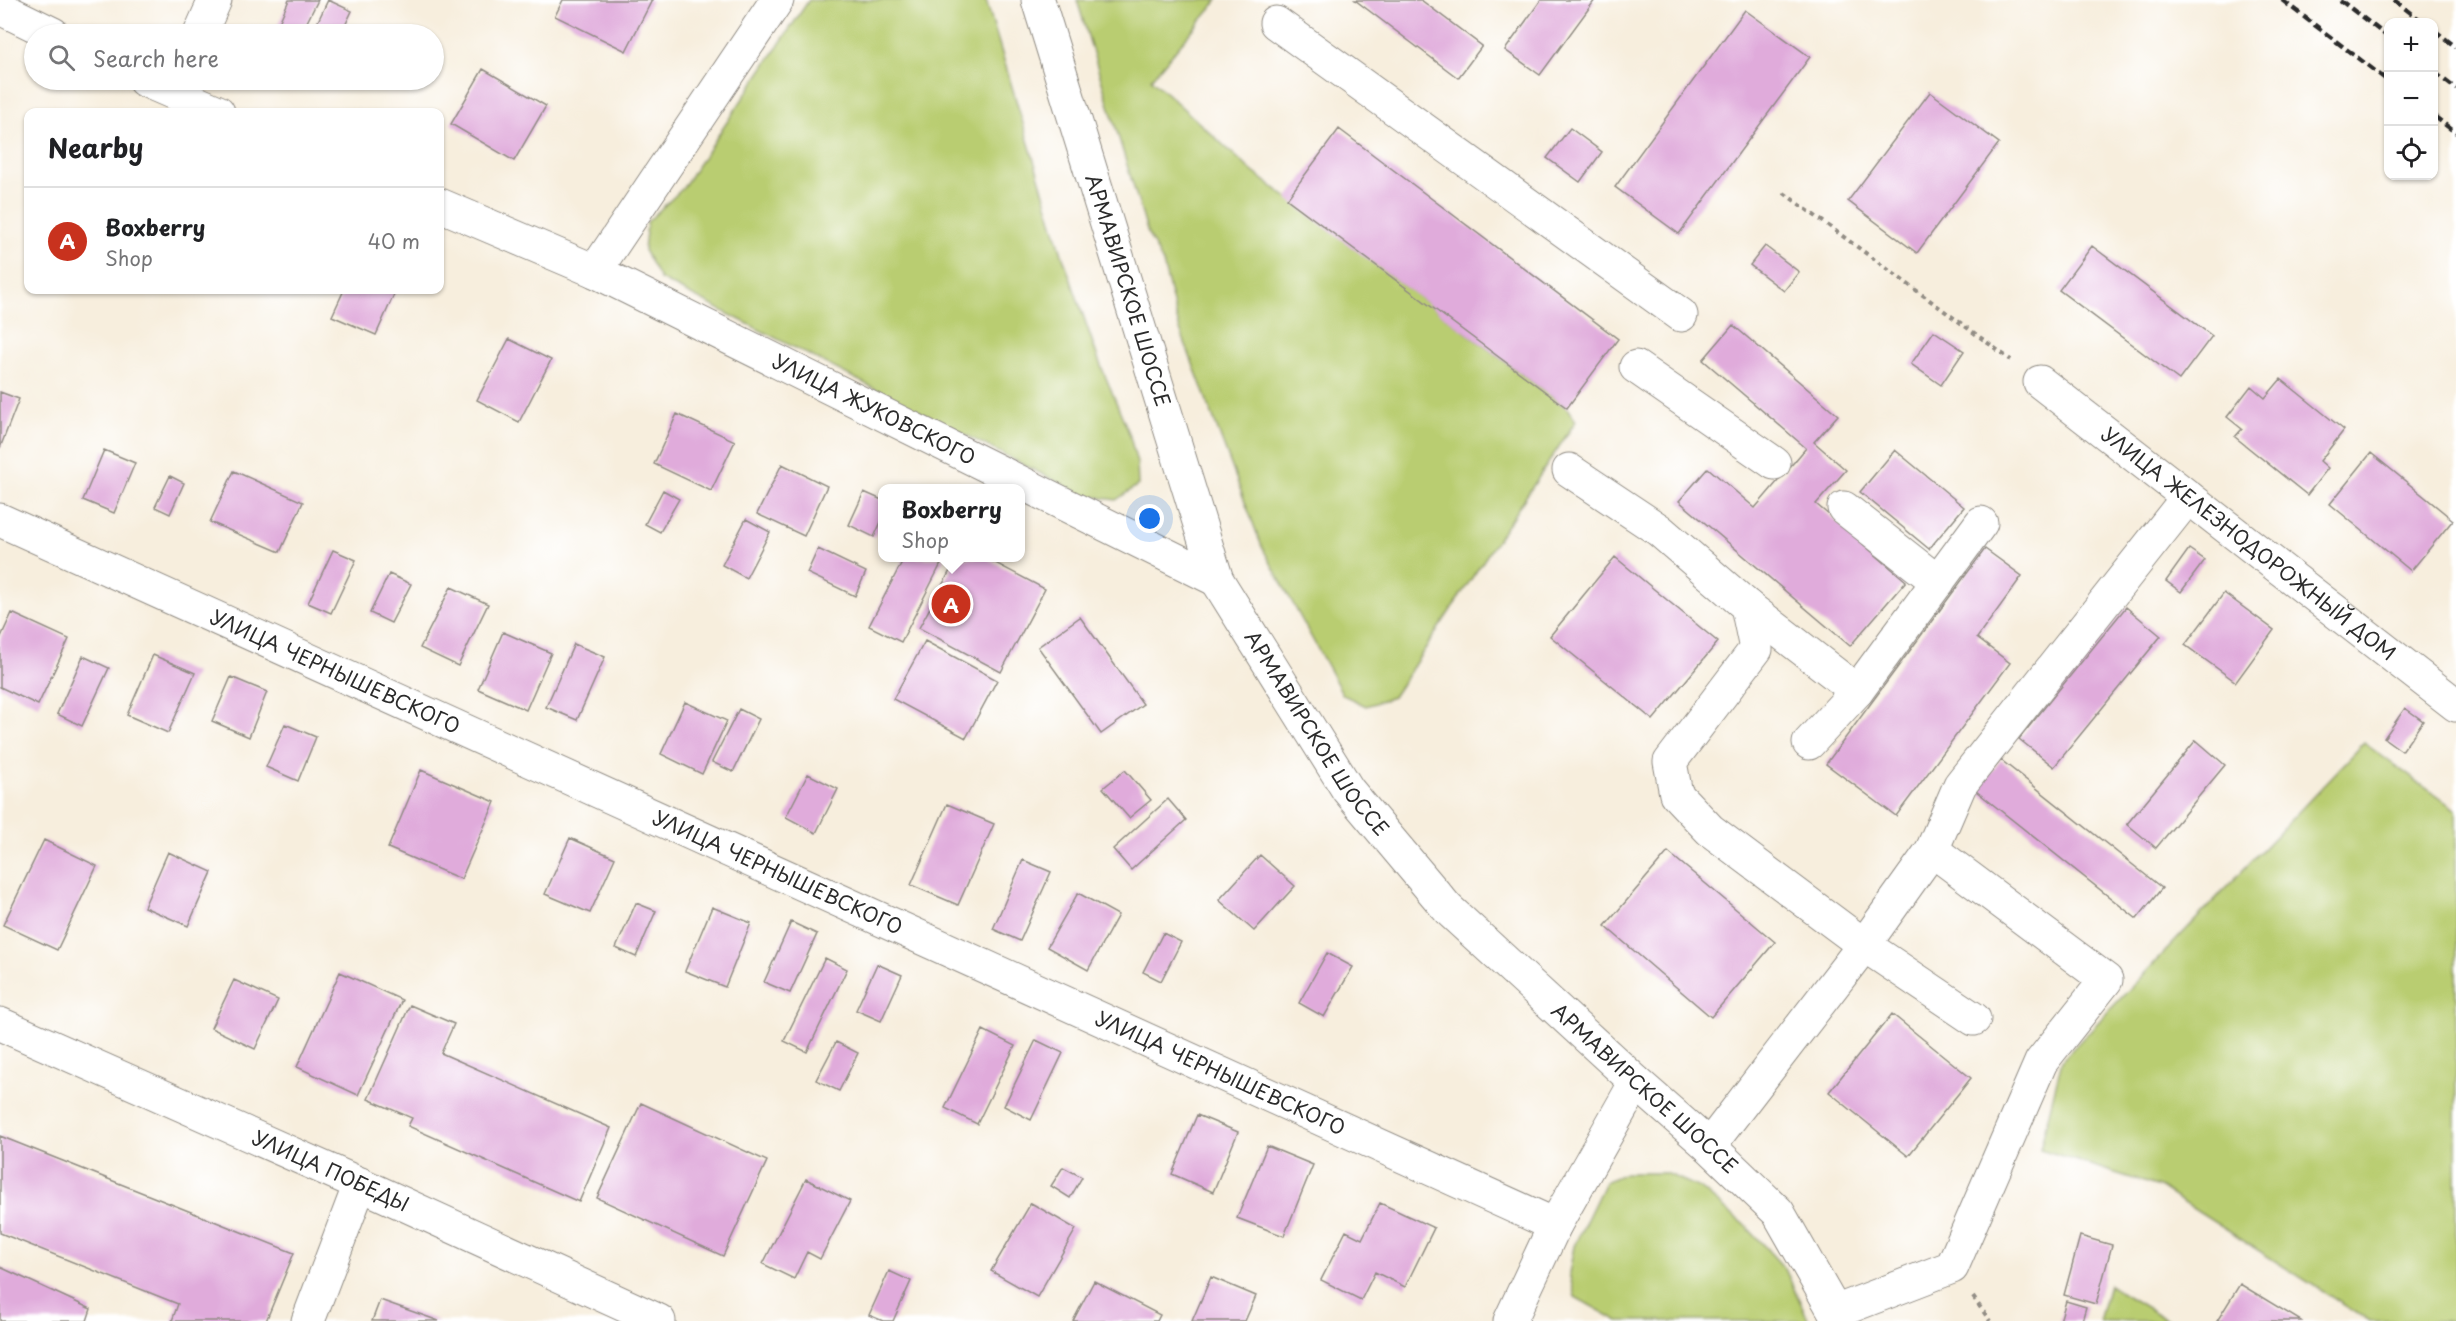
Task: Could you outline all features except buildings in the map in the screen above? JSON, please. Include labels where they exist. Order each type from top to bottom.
[{"type":"street","points":[[204,24],[215,0]]},
{"type":"street","points":[[595,271],[777,0]]},
{"type":"street","name":"АРМАВИРСКОЕ ШОССЕ","points":[[1038,0],[1217,580],[1348,790],[1448,909],[1778,1212],[1836,1317]]},
{"type":"street","points":[[0,8],[33,24]]},
{"type":"street","points":[[1276,24],[1681,315]]},
{"type":"street","points":[[176,90],[210,108]]},
{"type":"street","name":"УЛИЦА ЖУКОВСКОГО","points":[[444,208],[595,271],[1024,484]]},
{"type":"street","points":[[1636,367],[1774,463]]},
{"type":"street","name":"УЛИЦА ЖЕЛЕЗНОДОРОЖНЫЙ ДОМ","points":[[2040,382],[2456,705]]},
{"type":"street","points":[[1569,470],[1659,530],[1747,606],[1857,691]]},
{"type":"street","name":"УЛИЦА ЖУКОВСКОГО","points":[[1025,485],[1217,580]]},
{"type":"street","points":[[1708,1146],[1864,945],[1932,850],[1960,785],[2188,497]]},
{"type":"street","points":[[1844,508],[1938,582]]},
{"type":"street","name":"УЛИЦА ЧЕРНЫШЕВСКОГО","points":[[0,520],[1556,1225]]},
{"type":"street","points":[[1809,743],[1857,691],[1981,523]]},
{"type":"street","points":[[1747,606],[1756,649],[1670,762],[1676,794],[1710,830],[1864,945],[1974,1019]]},
{"type":"street","points":[[1836,1317],[1952,1267],[2041,1062],[2106,980],[1932,850]]},
{"type":"street","name":"УЛИЦА ПОБЕДЫ","points":[[0,1024],[360,1184],[659,1321]]},
{"type":"street","points":[[1514,1320],[1556,1225],[1636,1082]]},
{"type":"street","points":[[309,1321],[360,1184]]},
{"type":"path","points":[[1784,193],[2040,382]]},
{"type":"green space","points":[[809,0],[986,0],[1063,257],[1099,361],[1129,433],[1137,463],[1138,485],[1116,500],[1083,495],[660,279],[644,250],[647,222],[682,189]]},
{"type":"green space","points":[[1077,0],[1218,0],[1151,79],[1253,172],[1567,408],[1576,421],[1393,697],[1366,706],[1343,695],[1262,547],[1179,327],[1163,263],[1148,234]]},
{"type":"green space","points":[[2364,743],[2456,810],[2456,1321],[2369,1321],[2159,1187],[2040,1149],[2062,1060]]},
{"type":"green space","points":[[1625,1173],[1666,1173],[1700,1188],[1748,1228],[1785,1269],[1809,1321],[1618,1321],[1575,1297],[1569,1273],[1574,1246],[1605,1182]]},
{"type":"green space","points":[[2109,1285],[2169,1321],[2099,1321]]},
{"type":"railway","points":[[2282,0],[2384,78]]},
{"type":"railway","points":[[2340,0],[2384,34]]},
{"type":"railway","points":[[2394,0],[2418,18]]},
{"type":"railway","points":[[2438,33],[2456,47]]},
{"type":"railway","points":[[2438,75],[2456,89]]},
{"type":"railway","points":[[2438,119],[2456,133]]},
{"type":"place","name":"Boxberry","points":[[951,604]]}]
